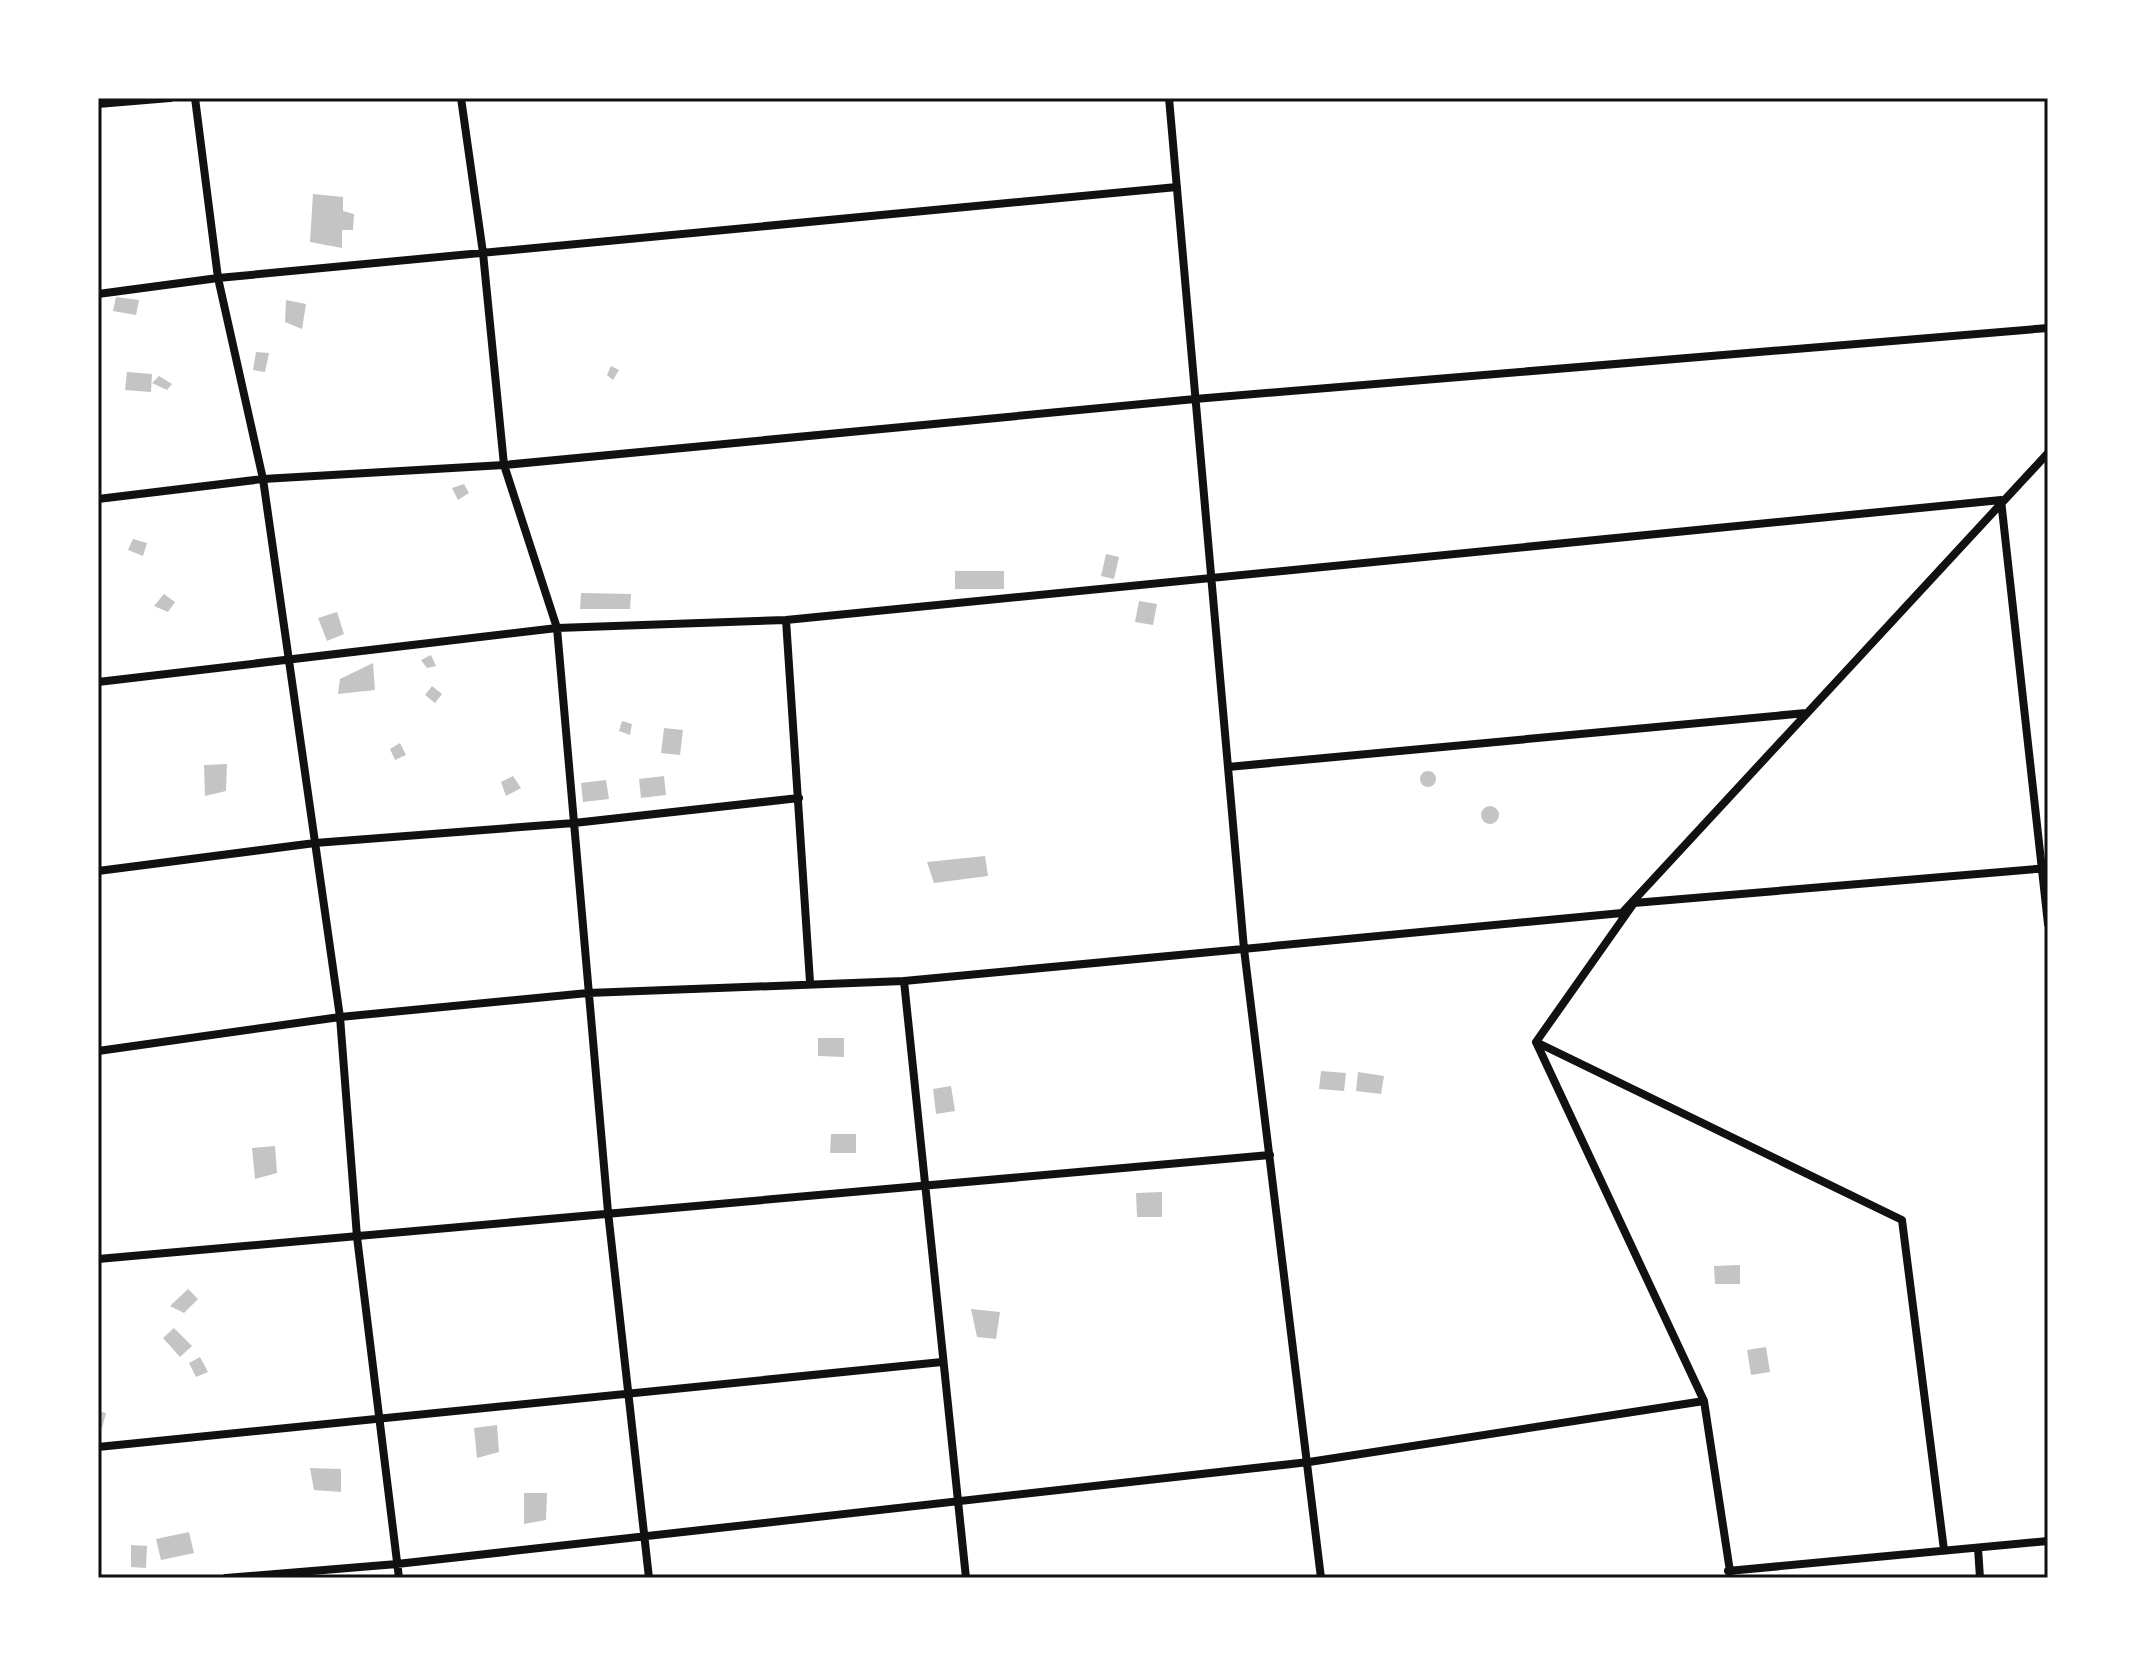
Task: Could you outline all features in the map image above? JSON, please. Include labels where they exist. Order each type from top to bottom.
[{"type":"street","points":[[98,104],[170,98]]},
{"type":"street","points":[[195,98],[218,278],[263,479],[340,1017],[357,1237],[399,1578]]},
{"type":"street","points":[[461,98],[483,253],[504,465],[557,628],[608,1212],[649,1578]]},
{"type":"street","points":[[1169,98],[1244,949],[1321,1578]]},
{"type":"street","points":[[98,294],[218,278],[1177,187]]},
{"type":"street","points":[[98,499],[263,479],[504,465],[1195,399],[2048,328]]},
{"type":"street","points":[[1536,1042],[1634,903],[2001,500],[2048,453]]},
{"type":"street","points":[[98,682],[557,628],[786,620],[2001,500]]},
{"type":"street","points":[[2001,500],[2048,924]]},
{"type":"street","points":[[786,620],[810,982]]},
{"type":"street","points":[[1228,767],[1806,713]]},
{"type":"street","points":[[98,871],[315,843],[574,823],[799,798]]},
{"type":"street","points":[[98,1051],[340,1017],[588,993],[810,982],[904,981],[1622,913],[1634,903],[2044,868]]},
{"type":"street","points":[[904,981],[966,1578]]},
{"type":"street","points":[[1536,1042],[1704,1401],[1730,1574],[2048,1541]]},
{"type":"street","points":[[1536,1042],[1902,1220],[1944,1550]]},
{"type":"street","points":[[98,1259],[1270,1155]]},
{"type":"street","points":[[98,1447],[382,1421],[942,1362]]},
{"type":"street","points":[[226,1578],[397,1564],[958,1504],[1309,1462],[1704,1401]]},
{"type":"street","points":[[1978,1548],[1980,1578]]},
{"type":"building","points":[[313,194],[343,197],[343,211],[354,214],[353,230],[342,230],[342,248],[310,242]]},
{"type":"building","points":[[116,297],[139,300],[136,315],[113,311]]},
{"type":"building","points":[[286,300],[306,304],[302,329],[285,322]]},
{"type":"building","points":[[256,352],[269,353],[265,372],[253,370]]},
{"type":"building","points":[[611,366],[619,370],[613,380],[607,375]]},
{"type":"building","points":[[127,372],[152,374],[151,392],[125,390]]},
{"type":"building","points":[[159,376],[172,384],[167,390],[152,383]]},
{"type":"building","points":[[464,484],[469,493],[458,500],[452,488]]},
{"type":"building","points":[[133,539],[147,543],[143,556],[128,550]]},
{"type":"building","points":[[1106,554],[1119,557],[1114,579],[1101,576]]},
{"type":"building","points":[[955,571],[1004,571],[1004,589],[955,589]]},
{"type":"building","points":[[581,593],[631,594],[630,609],[580,609]]},
{"type":"building","points":[[164,594],[175,602],[168,612],[154,606]]},
{"type":"building","points":[[1139,601],[1157,604],[1153,625],[1135,622]]},
{"type":"building","points":[[337,612],[344,634],[327,641],[318,618]]},
{"type":"building","points":[[431,655],[436,666],[427,668],[421,660]]},
{"type":"building","points":[[373,663],[375,690],[338,694],[340,679]]},
{"type":"building","points":[[432,686],[442,694],[435,703],[425,695]]},
{"type":"building","points":[[622,721],[632,724],[630,735],[619,731]]},
{"type":"building","points":[[664,728],[683,730],[680,755],[661,753]]},
{"type":"building","points":[[400,743],[406,755],[395,760],[390,749]]},
{"type":"building","points":[[227,764],[226,791],[205,796],[204,765]]},
{"type":"building","points":[[1425,771],[1431,771],[1436,779],[1434,785],[1425,787],[1420,782],[1420,776]]},
{"type":"building","points":[[513,776],[521,788],[506,796],[501,782]]},
{"type":"building","points":[[664,776],[666,795],[641,798],[639,779]]},
{"type":"building","points":[[606,780],[609,799],[583,802],[581,783]]},
{"type":"building","points":[[1490,806],[1499,815],[1490,824],[1481,815]]},
{"type":"building","points":[[985,856],[988,876],[934,883],[927,862]]},
{"type":"building","points":[[818,1038],[844,1038],[844,1057],[818,1056]]},
{"type":"building","points":[[1321,1071],[1346,1073],[1344,1091],[1319,1089]]},
{"type":"building","points":[[1358,1072],[1384,1076],[1381,1094],[1356,1091]]},
{"type":"building","points":[[951,1086],[955,1111],[936,1114],[933,1089]]},
{"type":"building","points":[[831,1134],[856,1134],[856,1153],[830,1153]]},
{"type":"building","points":[[275,1146],[277,1173],[255,1179],[252,1148]]},
{"type":"building","points":[[1162,1192],[1162,1217],[1137,1217],[1136,1193]]},
{"type":"building","points":[[1740,1265],[1740,1284],[1715,1284],[1714,1266]]},
{"type":"building","points":[[188,1289],[198,1299],[184,1313],[170,1306]]},
{"type":"building","points":[[971,1309],[1000,1312],[996,1339],[977,1337]]},
{"type":"building","points":[[174,1328],[192,1346],[180,1357],[163,1338]]},
{"type":"building","points":[[1766,1347],[1770,1372],[1751,1375],[1747,1350]]},
{"type":"building","points":[[200,1357],[208,1372],[196,1377],[189,1363]]},
{"type":"building","points":[[98,1411],[106,1413],[102,1428],[98,1427]]},
{"type":"building","points":[[497,1425],[499,1452],[477,1458],[474,1428]]},
{"type":"building","points":[[310,1468],[341,1469],[341,1492],[314,1490]]},
{"type":"building","points":[[524,1493],[547,1493],[546,1520],[524,1524]]},
{"type":"building","points":[[189,1532],[194,1553],[161,1560],[156,1539]]},
{"type":"building","points":[[131,1545],[147,1546],[146,1568],[131,1567]]}]
